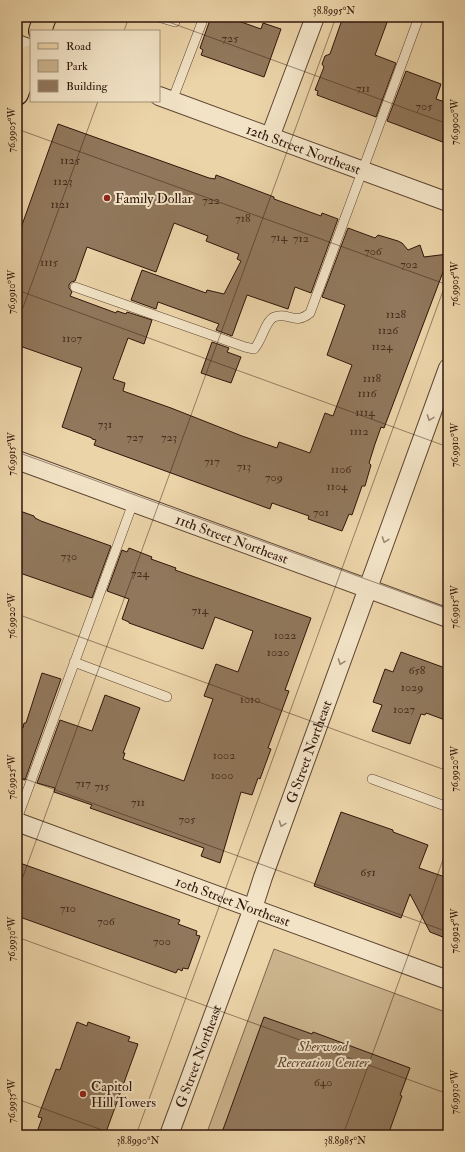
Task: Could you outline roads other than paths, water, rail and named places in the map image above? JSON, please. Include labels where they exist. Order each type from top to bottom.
[{"type":"main road","points":[[40,30],[45,17]]},
{"type":"main road","points":[[17,94],[30,59]]},
{"type":"street","points":[[270,137],[315,17]]},
{"type":"street","points":[[17,44],[30,50]]},
{"type":"street","name":"12th Street Northeast","points":[[166,99],[448,202]]},
{"type":"street","name":"G Street Northeast","points":[[169,1135],[253,908],[448,368]]},
{"type":"street","name":"11th Street Northeast","points":[[17,460],[448,618]]},
{"type":"street","name":"10th Street Northeast","points":[[17,822],[448,980]]},
{"type":"lane","points":[[158,17],[175,22]]},
{"type":"lane","points":[[166,99],[204,17]]},
{"type":"lane","points":[[75,287],[254,349],[258,344],[269,320],[275,316],[300,319],[310,313],[419,17]]},
{"type":"lane","points":[[17,819],[133,503]]},
{"type":"lane","points":[[74,662],[167,697]]},
{"type":"lane","points":[[372,779],[448,807]]},
{"type":"place","name":"Family Dollar","points":[[107,198]]},
{"type":"place","name":"Capitol Hill Towers","points":[[83,1094]]},
{"type":"park label","name":"Sherwood Recreation Center","points":[[323,1054]]}]
